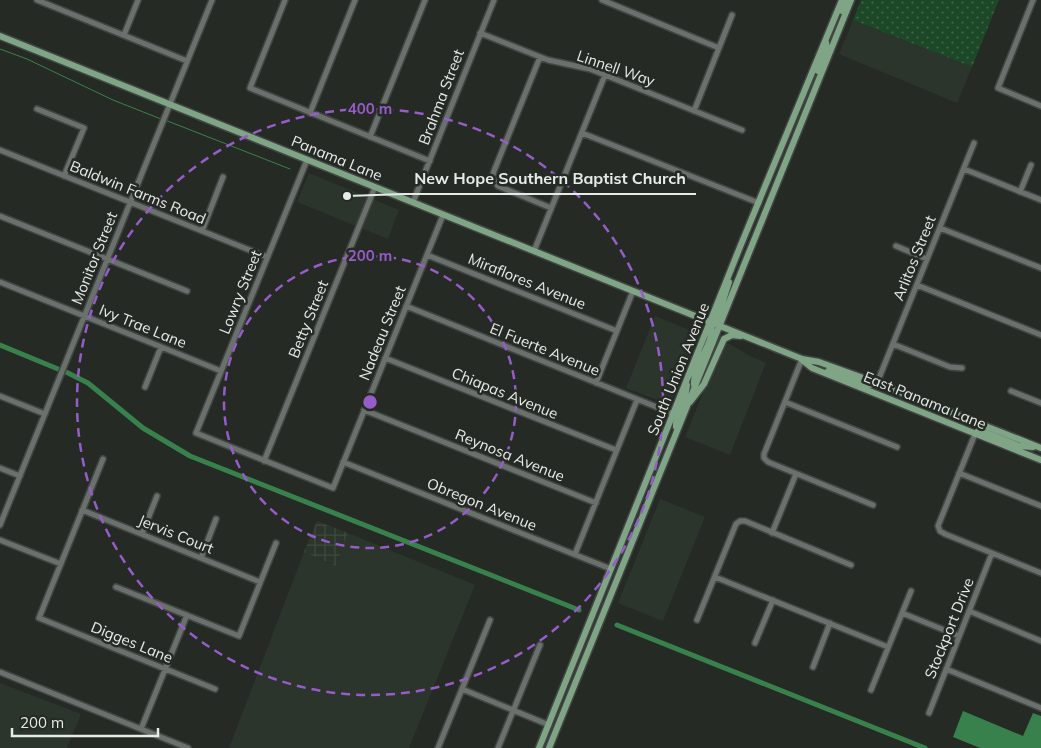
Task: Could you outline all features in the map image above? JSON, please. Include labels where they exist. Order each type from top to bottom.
[{"type":"main road","name":"South Union Avenue","points":[[539,748],[842,0]]},
{"type":"main road","points":[[838,33],[836,28],[847,0]]},
{"type":"main road","name":"South Union Avenue","points":[[549,748],[852,0]]},
{"type":"main road","name":"Panama Lane","points":[[0,36],[720,326]]},
{"type":"main road","points":[[815,90],[813,84],[827,49],[825,41]]},
{"type":"main road","points":[[720,326],[717,321],[728,291],[731,271]]},
{"type":"main road","points":[[694,389],[694,376],[711,334],[710,322]]},
{"type":"main road","name":"East Panama Lane","points":[[720,326],[802,359],[819,362],[877,383],[1039,447]]},
{"type":"main road","points":[[688,405],[704,384],[724,339],[732,335],[746,336]]},
{"type":"main road","name":"East Panama Lane","points":[[802,359],[815,369],[1041,460]]},
{"type":"main road","points":[[815,369],[830,371],[868,385],[877,383]]},
{"type":"main road","points":[[678,428],[676,423],[686,394],[687,379]]},
{"type":"main road","points":[[975,434],[978,431],[982,431],[1019,446],[1039,447]]},
{"type":"street","points":[[37,0],[187,61]]},
{"type":"street","points":[[124,35],[138,0]]},
{"type":"street","name":"Monitor Street","points":[[0,525],[212,0]]},
{"type":"street","points":[[285,0],[250,88],[430,161]]},
{"type":"street","points":[[310,113],[355,0]]},
{"type":"street","points":[[370,137],[425,0]]},
{"type":"street","name":"Brahma Street","points":[[413,202],[494,0]]},
{"type":"street","points":[[602,0],[719,48]]},
{"type":"street","points":[[1033,0],[998,88],[1041,106]]},
{"type":"street","points":[[694,111],[732,15]]},
{"type":"street","name":"Linnell Way","points":[[480,33],[540,58],[590,69],[742,130]]},
{"type":"street","points":[[540,58],[492,178],[498,186],[551,208]]},
{"type":"street","points":[[534,251],[605,75]]},
{"type":"street","points":[[37,109],[84,128],[64,176]]},
{"type":"street","points":[[582,133],[760,202]]},
{"type":"street","name":"Arlitos Street","points":[[877,383],[974,143]]},
{"type":"street","name":"Baldwin Farms Road","points":[[0,150],[267,258]]},
{"type":"street","name":"Lowry Street","points":[[264,461],[196,433],[307,160]]},
{"type":"street","points":[[1020,192],[1031,164]]},
{"type":"street","points":[[964,169],[1041,200]]},
{"type":"street","points":[[202,231],[224,177]]},
{"type":"street","name":"Betty Street","points":[[264,461],[375,187]]},
{"type":"street","name":"Nadeau Street","points":[[264,461],[333,488],[443,214]]},
{"type":"street","points":[[0,216],[187,291]]},
{"type":"street","points":[[940,228],[1041,268]]},
{"type":"street","points":[[896,246],[927,259]]},
{"type":"street","name":"Miraflores Avenue","points":[[427,255],[617,331]]},
{"type":"street","name":"Ivy Trae Lane","points":[[0,282],[221,371]]},
{"type":"street","points":[[917,285],[1041,335]]},
{"type":"street","points":[[596,383],[633,291]]},
{"type":"street","name":"El Fuerte Avenue","points":[[406,306],[674,414]]},
{"type":"street","points":[[893,344],[950,367],[962,368]]},
{"type":"street","points":[[145,387],[161,347]]},
{"type":"street","name":"Chiapas Avenue","points":[[385,358],[616,450]]},
{"type":"street","points":[[802,359],[764,458],[768,462],[873,505]]},
{"type":"street","points":[[1011,391],[1041,403]]},
{"type":"street","points":[[0,396],[45,414]]},
{"type":"street","points":[[575,554],[637,400]]},
{"type":"street","points":[[785,402],[897,448]]},
{"type":"street","name":"Reynosa Avenue","points":[[364,410],[596,503]]},
{"type":"street","points":[[975,434],[938,526],[940,531],[1041,573]]},
{"type":"street","points":[[0,540],[61,564],[103,459]]},
{"type":"street","name":"Obregon Avenue","points":[[343,462],[611,569]]},
{"type":"street","points":[[0,468],[20,476]]},
{"type":"street","points":[[772,533],[796,474]]},
{"type":"street","points":[[959,474],[1041,506]]},
{"type":"street","points":[[142,534],[157,496]]},
{"type":"street","name":"Jervis Court","points":[[82,510],[260,582]]},
{"type":"street","points":[[201,558],[216,520]]},
{"type":"street","points":[[697,620],[736,524],[740,521],[851,565]]},
{"type":"street","points":[[116,587],[238,636],[276,543]]},
{"type":"street","name":"Stockport Drive","points":[[929,713],[992,553]]},
{"type":"street","name":"Digges Lane","points":[[61,564],[39,618],[215,689]]},
{"type":"street","points":[[715,577],[888,647]]},
{"type":"street","points":[[871,690],[910,591]]},
{"type":"street","points":[[756,643],[772,600]]},
{"type":"street","points":[[969,611],[1041,641]]},
{"type":"street","points":[[902,612],[959,636]]},
{"type":"street","points":[[141,729],[187,615]]},
{"type":"street","points":[[438,748],[490,620]]},
{"type":"street","points":[[813,667],[830,623]]},
{"type":"street","points":[[498,748],[540,645]]},
{"type":"street","points":[[946,669],[1041,708]]},
{"type":"street","points":[[0,672],[188,748]]},
{"type":"street","points":[[462,690],[548,725]]},
{"type":"shaded area","points":[[861,0],[999,0],[972,67],[853,20]]},
{"type":"shaded area","points":[[853,20],[972,67],[957,103],[839,54]]},
{"type":"shaded area","points":[[309,173],[399,210],[388,239],[297,202]]},
{"type":"shaded area","points":[[655,316],[694,332],[697,338],[671,401],[665,403],[626,388]]},
{"type":"shaded area","points":[[723,344],[730,344],[766,363],[730,455],[685,437]]},
{"type":"shaded area","points":[[660,499],[705,517],[663,621],[618,603]]},
{"type":"shaded area","points":[[317,521],[348,533],[336,566],[304,552]]},
{"type":"shaded area","points":[[348,533],[475,585],[409,748],[229,748],[304,552],[336,566]]},
{"type":"shaded area","points":[[0,683],[81,714],[67,748],[0,748]]},
{"type":"shaded area","points":[[963,711],[1023,736],[1033,713],[1041,716],[1041,748],[980,748],[953,737]]},
{"type":"waterway","points":[[0,49],[27,59],[113,100],[161,119]]},
{"type":"waterway","points":[[165,120],[290,169]]},
{"type":"waterway","points":[[0,345],[58,369]]},
{"type":"waterway","points":[[66,372],[88,383],[143,428],[190,456],[579,610]]},
{"type":"waterway","points":[[617,625],[925,748]]},
{"type":"place","name":"New Hope Southern Baptist Church","points":[[347,196]]}]
